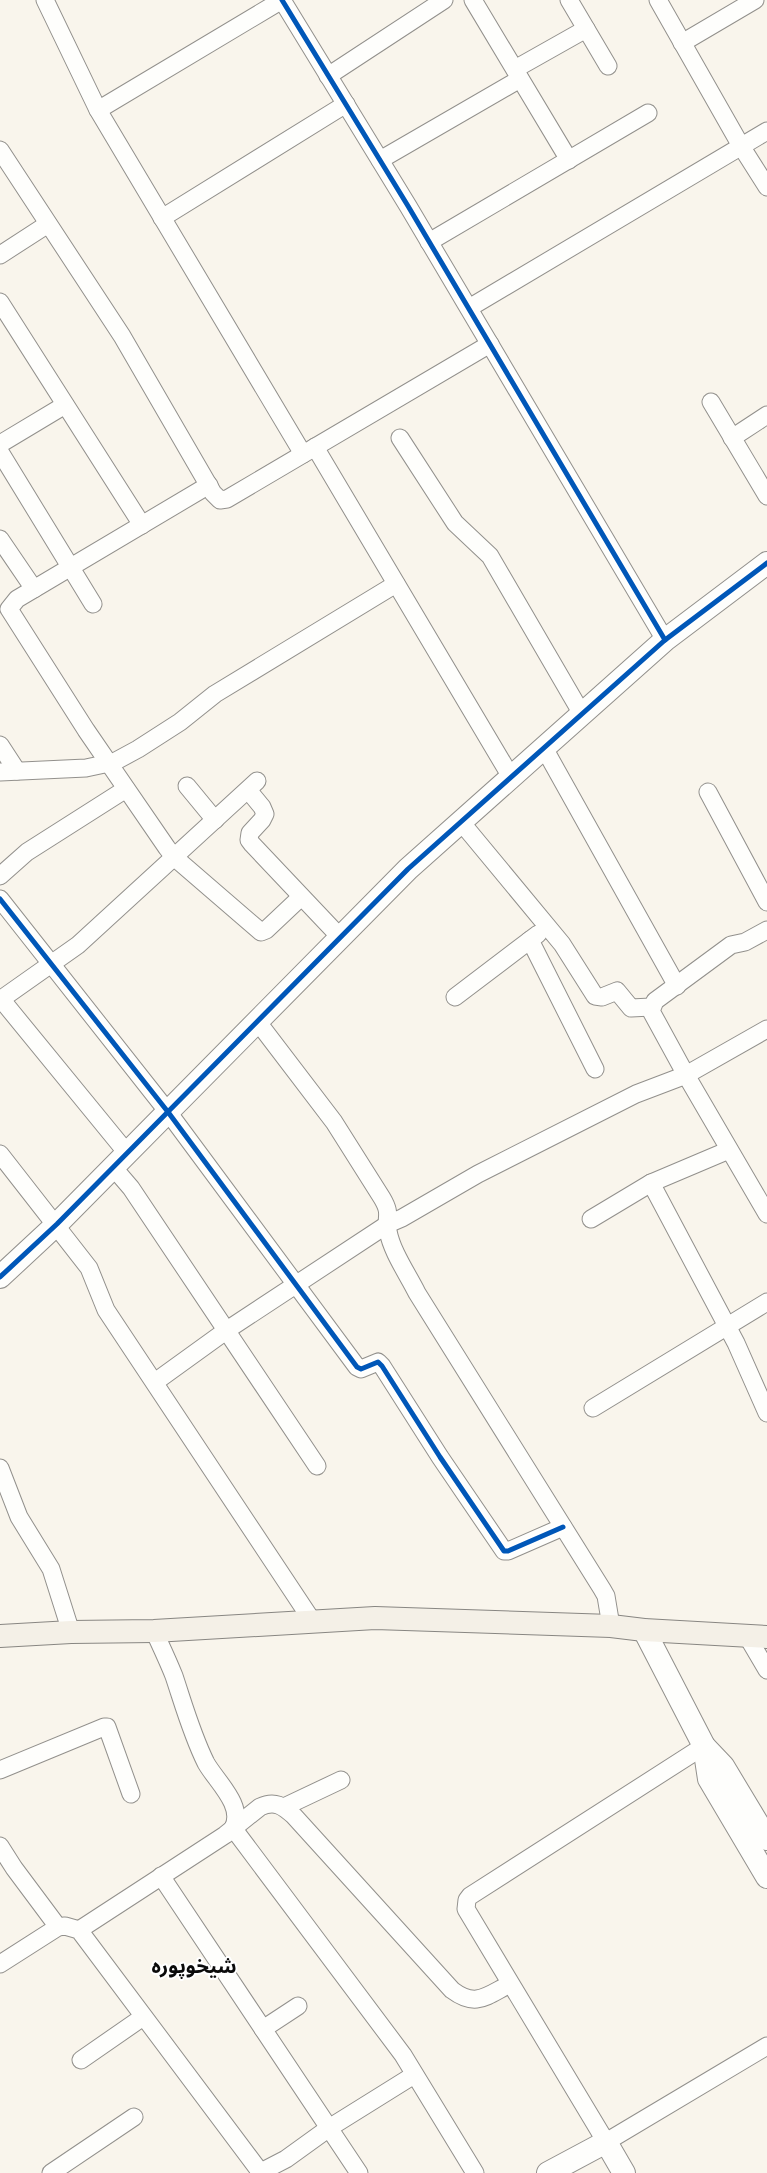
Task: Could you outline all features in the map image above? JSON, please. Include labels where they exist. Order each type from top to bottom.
[{"type":"main road","points":[[0,1636],[71,1632],[154,1631],[375,1618],[611,1626],[644,1630],[757,1636]]},
{"type":"street","points":[[45,0],[98,110],[162,218],[309,451],[396,584],[511,777]]},
{"type":"street","points":[[98,110],[282,0],[469,308],[665,640]]},
{"type":"street","points":[[328,76],[444,0]]},
{"type":"street","points":[[473,0],[569,160]]},
{"type":"street","points":[[569,0],[608,66]]},
{"type":"street","points":[[658,0],[741,146],[767,187]]},
{"type":"street","points":[[682,43],[755,0]]},
{"type":"street","points":[[380,160],[518,74],[586,29]]},
{"type":"street","points":[[162,218],[346,104]]},
{"type":"street","points":[[429,242],[648,113]]},
{"type":"street","points":[[469,308],[767,131]]},
{"type":"street","points":[[0,150],[122,336],[218,499],[227,500],[490,344]]},
{"type":"street","points":[[0,256],[48,224]]},
{"type":"street","points":[[0,302],[142,525]]},
{"type":"street","points":[[711,402],[767,496]]},
{"type":"street","points":[[0,444],[65,405]]},
{"type":"street","points":[[732,438],[767,415]]},
{"type":"street","points":[[400,438],[455,522],[490,556],[582,714]]},
{"type":"street","points":[[0,452],[94,604]]},
{"type":"street","points":[[209,485],[13,602],[9,609],[10,613],[108,763],[174,857],[261,932],[266,930],[301,897]]},
{"type":"street","points":[[0,539],[34,589]]},
{"type":"street","points":[[0,1277],[57,1224],[408,869],[665,640],[767,563]]},
{"type":"street","points":[[0,772],[86,768],[108,763],[138,749],[180,722],[215,694],[396,584]]},
{"type":"street","points":[[0,745],[17,771]]},
{"type":"street","points":[[544,748],[677,986]]},
{"type":"street","points":[[318,1466],[131,1188],[120,1160],[1,999],[78,945],[252,785],[265,814],[262,820],[250,833],[249,840],[340,937]]},
{"type":"street","points":[[187,786],[215,820]]},
{"type":"street","points":[[0,876],[27,852],[126,789]]},
{"type":"street","points":[[708,792],[767,902]]},
{"type":"street","points":[[460,822],[548,926],[567,951],[596,996],[602,998],[617,991],[631,1008],[651,1007]]},
{"type":"street","points":[[0,899],[168,1112],[357,1367],[360,1370],[378,1362],[382,1366],[440,1457],[504,1551],[508,1551],[563,1527]]},
{"type":"street","points":[[455,997],[548,926]]},
{"type":"street","points":[[767,930],[745,942],[731,945],[655,1001],[651,1007],[653,1015],[686,1075],[767,1214]]},
{"type":"street","points":[[530,940],[595,1069]]},
{"type":"street","points":[[257,1021],[334,1122],[387,1206],[389,1216],[388,1224],[392,1244],[430,1315],[602,1589],[606,1596],[611,1626]]},
{"type":"street","points":[[155,1382],[227,1330],[388,1224],[407,1215],[478,1174],[636,1094],[686,1075],[767,1029]]},
{"type":"street","points":[[591,1219],[651,1183],[729,1150]]},
{"type":"street","points":[[0,1154],[57,1224],[89,1268],[106,1310],[313,1622]]},
{"type":"street","points":[[651,1183],[727,1326],[747,1366],[767,1413]]},
{"type":"street","points":[[593,1408],[767,1302]]},
{"type":"street","points":[[0,1468],[19,1517],[51,1569],[71,1632]]},
{"type":"street","points":[[644,1630],[704,1746],[723,1766],[767,1839]]},
{"type":"street","points":[[154,1631],[174,1676],[188,1722],[207,1764],[234,1808],[236,1818],[233,1828]]},
{"type":"street","points":[[757,1636],[767,1670]]},
{"type":"street","points":[[0,1770],[104,1727],[108,1727],[131,1794]]},
{"type":"street","points":[[704,1746],[709,1779],[767,1877]]},
{"type":"street","points":[[624,2173],[468,1915],[466,1904],[470,1896],[704,1746]]},
{"type":"street","points":[[284,1807],[341,1780]]},
{"type":"street","points":[[79,1930],[225,1835],[266,1804],[276,1803],[284,1807],[452,1990],[461,1997],[468,2000],[478,1999],[510,1984]]},
{"type":"street","points":[[233,1828],[403,2055],[475,2173]]},
{"type":"street","points":[[0,1846],[14,1868],[58,1928]]},
{"type":"street","points":[[161,1876],[359,2173]]},
{"type":"street","points":[[0,1964],[58,1928],[65,1926],[79,1930],[260,2173],[286,2159],[329,2128],[414,2075]]},
{"type":"street","points":[[263,2029],[298,2006]]},
{"type":"street","points":[[81,2060],[143,2017]]},
{"type":"street","points":[[548,2173],[606,2142],[767,2046]]},
{"type":"street","points":[[51,2173],[134,2117]]},
{"type":"cycle path","points":[[282,0],[408,206],[665,640]]},
{"type":"cycle path","points":[[0,1277],[57,1224],[408,869],[665,640],[767,563]]},
{"type":"cycle path","points":[[0,899],[168,1112],[357,1367],[361,1369],[378,1362],[382,1366],[440,1457],[504,1551],[508,1551],[563,1527]]},
{"type":"district","name":"شیخوپورہ","points":[[194,1965]]}]
